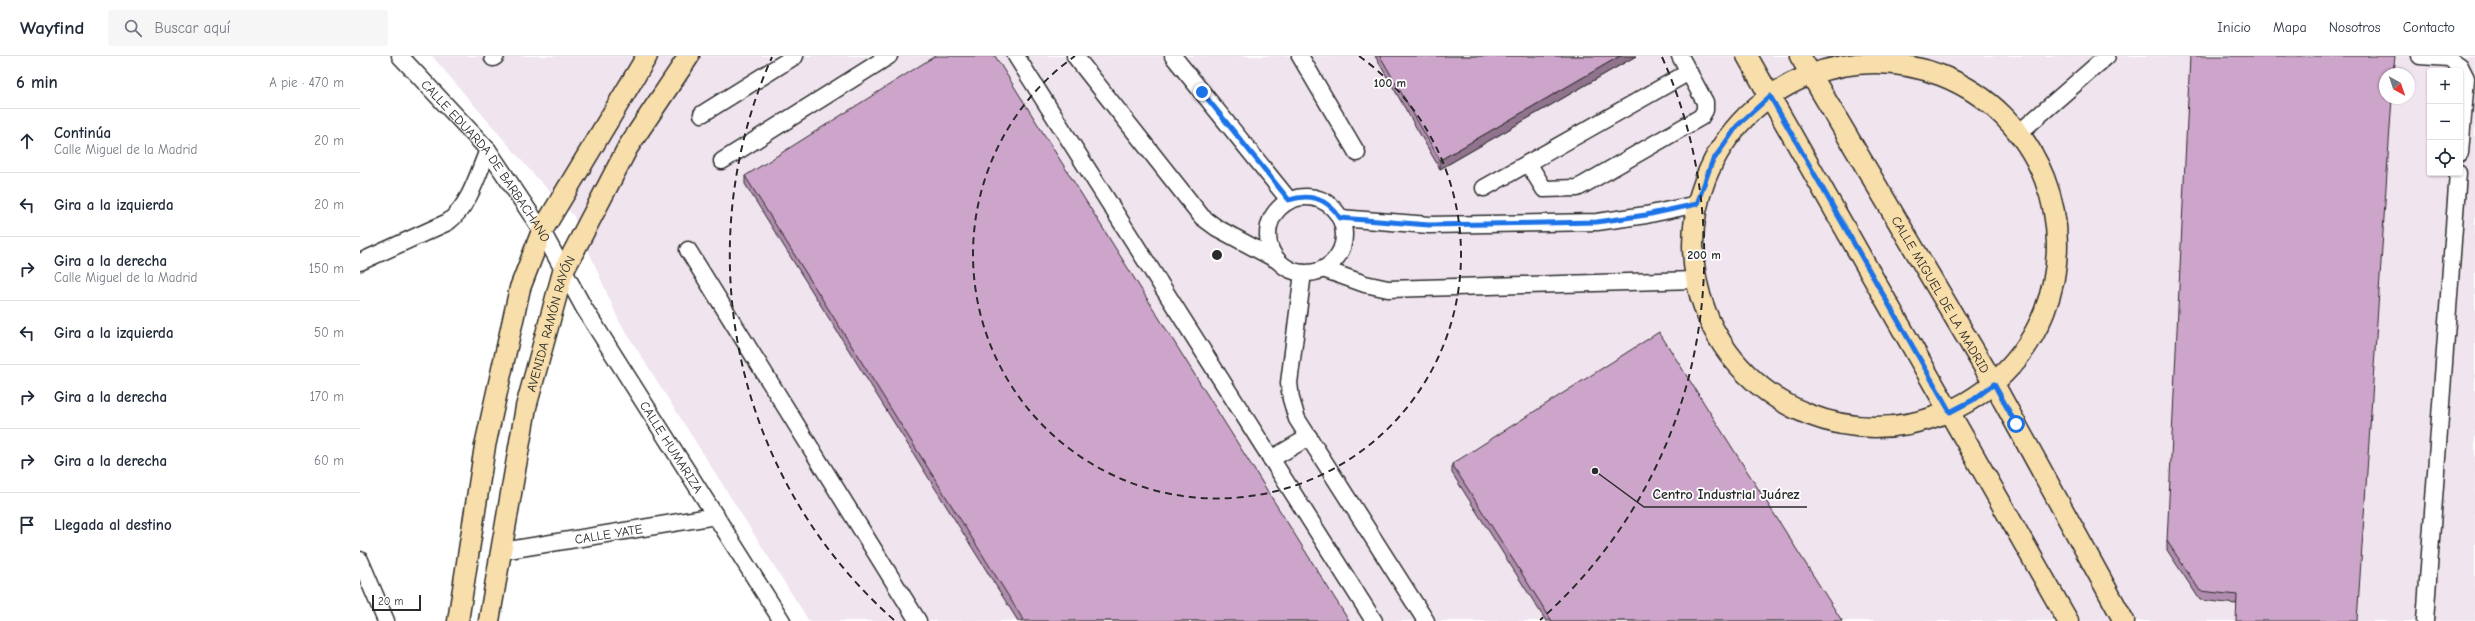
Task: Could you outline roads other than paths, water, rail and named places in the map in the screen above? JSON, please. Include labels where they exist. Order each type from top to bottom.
[{"type":"main road","points":[[458,621],[485,446],[520,288],[542,231],[647,56]]},
{"type":"main road","name":"AVENIDA RAMÓN RAYÓN","points":[[489,621],[526,407],[563,272],[628,148],[689,56]]},
{"type":"main road","points":[[1746,56],[2068,621]]},
{"type":"main road","name":"CALLE MIGUEL DE LA MADRID","points":[[1800,56],[1994,384],[2124,621]]},
{"type":"main road","points":[[1855,63],[1902,64],[1939,74],[1987,100],[2020,132],[2043,172],[2056,216],[2058,263],[2047,308],[2025,350],[1994,384],[1973,400],[1950,412],[1896,427],[1841,425],[1788,407],[1744,374],[1711,328],[1695,280],[1692,239],[1697,204],[1712,162],[1737,126],[1770,96],[1810,74],[1855,63]]},
{"type":"street","name":"CALLE EDUARDA DE BARBACHANO","points":[[400,56],[488,150],[542,231],[563,272]]},
{"type":"street","points":[[702,114],[795,56]]},
{"type":"street","points":[[722,161],[889,56]]},
{"type":"street","points":[[1016,56],[1374,621]]},
{"type":"street","points":[[1075,56],[1202,217],[1217,228],[1277,260],[1289,269],[1303,273],[1323,269],[1331,264],[1342,247],[1344,227],[1340,218],[1327,203],[1318,199],[1304,197],[1289,200],[1281,206],[1270,223],[1268,242],[1277,260]]},
{"type":"street","points":[[1173,56],[1289,200]]},
{"type":"street","points":[[1300,56],[1357,153]]},
{"type":"street","points":[[1528,162],[1544,189],[1577,188],[1702,117],[1705,110],[1705,102],[1680,56]]},
{"type":"street","points":[[2020,132],[2107,56]]},
{"type":"street","points":[[2420,56],[2449,58],[2460,66],[2466,78],[2461,140]]},
{"type":"street","points":[[1484,188],[1689,72]]},
{"type":"street","points":[[360,262],[448,222],[458,214],[466,204],[488,150]]},
{"type":"street","points":[[2425,621],[2458,176]]},
{"type":"street","points":[[1340,218],[1429,225],[1597,222],[1646,215],[1697,204]]},
{"type":"street","points":[[688,250],[918,621]]},
{"type":"street","points":[[1323,269],[1365,284],[1388,289],[1695,280]]},
{"type":"street","name":"CALLE HUMARIZA","points":[[563,272],[782,621]]},
{"type":"street","points":[[1303,273],[1289,383],[1290,399],[1297,419],[1426,621]]},
{"type":"street","points":[[1271,459],[1309,437]]},
{"type":"street","name":"CALLE YATE","points":[[502,551],[716,516]]},
{"type":"street","points":[[360,560],[386,621]]},
{"type":"place","name":"Centro Industrial Juárez","points":[[1595,471]]}]
